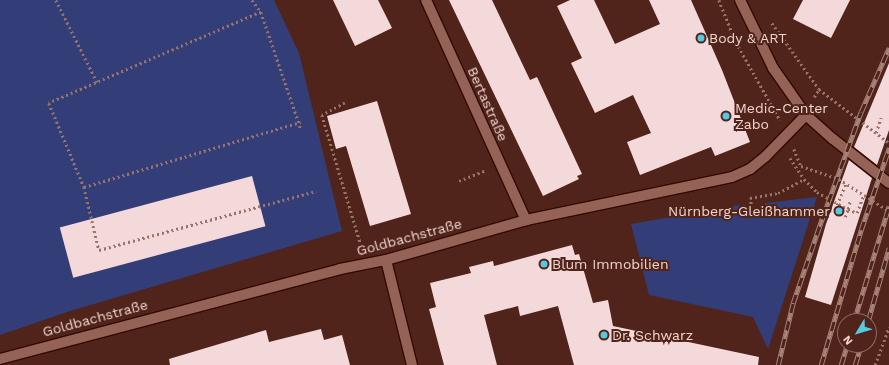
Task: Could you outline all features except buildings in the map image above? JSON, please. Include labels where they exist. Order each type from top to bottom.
[{"type":"street","name":"Bertastraße","points":[[426,0],[526,220]]},
{"type":"street","points":[[740,0],[773,68],[806,115],[833,139],[889,183]]},
{"type":"street","name":"Goldbachstraße","points":[[4,358],[368,263],[386,260],[526,220],[732,177],[750,169],[788,135],[806,115]]},
{"type":"street","points":[[386,260],[412,365]]},
{"type":"path","points":[[56,0],[98,82]]},
{"type":"path","points":[[252,0],[261,12],[300,122],[301,129]]},
{"type":"path","points":[[719,0],[736,42],[788,135],[801,166]]},
{"type":"path","points":[[261,12],[49,103],[84,187],[100,250],[316,191]]},
{"type":"path","points":[[770,19],[818,89],[889,143]]},
{"type":"path","points":[[345,104],[322,115],[368,263]]},
{"type":"path","points":[[876,133],[881,118]]},
{"type":"path","points":[[84,187],[300,122]]},
{"type":"path","points":[[790,158],[804,179],[817,192],[837,205],[857,213],[864,194]]},
{"type":"path","points":[[459,181],[500,165]]},
{"type":"path","points":[[797,169],[801,166]]},
{"type":"path","points":[[801,166],[824,172],[846,183],[889,211]]},
{"type":"path","points":[[751,204],[750,198],[778,193],[804,179]]},
{"type":"path","points":[[837,205],[846,183]]},
{"type":"path","points":[[845,217],[850,201]]},
{"type":"path","points":[[875,365],[889,328]]},
{"type":"shaded area","points":[[0,0],[274,0],[299,53],[342,231],[70,311],[0,335]]},
{"type":"shaded area","points":[[817,197],[768,349],[753,317],[649,295],[631,224],[739,205],[739,212],[765,211],[765,203]]},
{"type":"railway","points":[[778,365],[793,303],[822,219],[861,112],[889,48]]},
{"type":"railway","points":[[821,365],[861,230],[889,148]]},
{"type":"railway","points":[[856,313],[889,206]]},
{"type":"railway","points":[[870,313],[889,248]]},
{"type":"railway","points":[[841,365],[845,353]]},
{"type":"railway","points":[[855,365],[859,353]]},
{"type":"place","name":"Body & ART","points":[[701,38]]},
{"type":"place","name":"Medic-Center Zabo","points":[[726,116]]},
{"type":"place","name":"Nürnberg-Gleißhammer","points":[[839,211]]},
{"type":"place","name":"Blum Immobilien","points":[[544,264]]},
{"type":"place","name":"Dr. Schwarz","points":[[604,335]]}]
